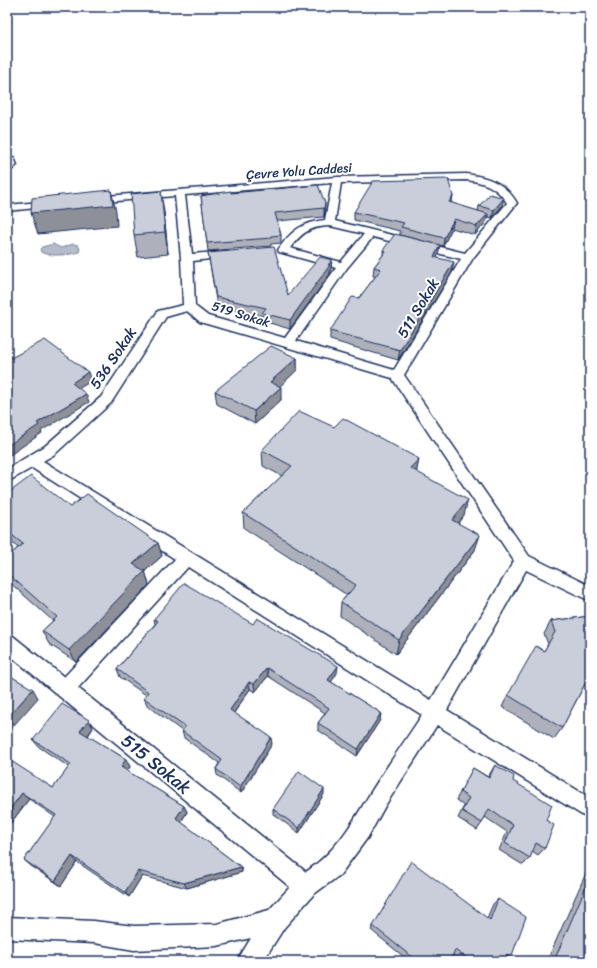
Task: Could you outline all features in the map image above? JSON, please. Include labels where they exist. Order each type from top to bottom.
[{"type":"street","name":"Çevre Yolu Caddesi","points":[[85,201],[337,180],[485,179],[498,184],[507,193],[512,203],[468,257]]},
{"type":"street","points":[[330,223],[337,180]]},
{"type":"street","name":"519 Sokak","points":[[180,193],[187,258],[189,307],[204,319],[396,375]]},
{"type":"street","points":[[7,208],[62,203]]},
{"type":"street","points":[[283,250],[300,229],[314,224],[330,223],[468,257]]},
{"type":"street","points":[[288,343],[344,266],[371,233]]},
{"type":"street","points":[[268,251],[283,250],[344,266]]},
{"type":"street","points":[[187,258],[239,253]]},
{"type":"street","name":"511 Sokak","points":[[396,375],[468,257]]},
{"type":"street","name":"536 Sokak","points":[[7,476],[50,450],[106,400],[162,314],[189,307]]},
{"type":"street","points":[[396,375],[523,560],[590,594]]},
{"type":"street","points":[[32,461],[590,810]]},
{"type":"street","points":[[65,689],[187,557]]},
{"type":"street","points":[[249,961],[276,920],[306,886],[332,867],[350,846],[435,712],[523,560]]},
{"type":"street","name":"515 Sokak","points":[[7,642],[306,886]]},
{"type":"street","points":[[7,928],[94,932],[142,937],[217,934],[276,920]]},
{"type":"lane","points":[[7,158],[12,159],[15,165],[7,173]]},
{"type":"water","points":[[53,244],[61,248],[73,244],[78,245],[80,249],[79,252],[65,255],[48,255],[41,252],[40,249],[42,247]]},
{"type":"building","points":[[448,179],[453,196],[449,202],[488,214],[477,226],[454,219],[444,238],[401,227],[404,223],[354,212],[373,181]]},
{"type":"building","points":[[318,185],[325,203],[324,208],[275,213],[281,235],[271,236],[271,238],[207,243],[201,196],[231,191],[231,193]]},
{"type":"building","points":[[111,190],[113,205],[31,213],[32,198]]},
{"type":"building","points":[[161,191],[165,232],[134,235],[131,194]]},
{"type":"building","points":[[490,194],[504,198],[494,210],[479,206]]},
{"type":"building","points":[[395,234],[440,245],[434,257],[454,262],[400,350],[330,331],[352,297],[359,298],[381,269],[374,267],[386,251],[383,250]]},
{"type":"building","points":[[274,247],[288,295],[320,257],[332,260],[328,265],[330,265],[290,320],[262,313],[266,308],[216,297],[208,253]]},
{"type":"building","points":[[45,340],[88,372],[72,383],[86,394],[37,423],[39,425],[7,446],[7,360]]},
{"type":"building","points":[[271,346],[297,358],[270,382],[281,387],[254,411],[215,391]]},
{"type":"building","points":[[299,411],[334,427],[343,418],[419,459],[410,468],[468,500],[452,520],[480,535],[399,640],[341,602],[356,585],[243,513],[292,466],[262,450]]},
{"type":"building","points":[[31,476],[70,507],[87,494],[158,543],[133,564],[145,571],[69,650],[42,631],[57,617],[7,573],[7,557],[23,544],[7,531],[7,494]]},
{"type":"building","points":[[184,583],[253,624],[257,618],[338,666],[328,680],[381,713],[358,749],[318,723],[329,708],[267,668],[254,684],[249,682],[230,710],[271,737],[240,787],[216,769],[222,760],[182,731],[185,727],[144,698],[148,692],[117,669],[158,621],[154,619]]},
{"type":"building","points":[[590,616],[590,674],[562,728],[508,695],[536,646],[544,651],[555,632],[551,621]]},
{"type":"building","points":[[7,674],[33,689],[7,718]]},
{"type":"building","points":[[62,704],[89,720],[80,731],[126,759],[121,767],[184,806],[176,818],[241,867],[184,883],[138,871],[125,892],[72,856],[55,881],[24,860],[56,815],[22,793],[7,813],[7,760],[8,759],[53,788],[71,764],[33,740]]},
{"type":"building","points":[[495,765],[514,776],[513,781],[552,805],[546,820],[554,825],[545,848],[536,843],[530,858],[505,843],[513,825],[489,809],[482,823],[462,811],[469,798],[460,792],[473,768],[489,778]]},
{"type":"building","points":[[299,771],[324,789],[299,828],[273,809]]},
{"type":"building","points":[[411,861],[490,920],[498,899],[526,917],[511,958],[506,954],[508,961],[471,961],[455,950],[450,961],[417,961],[373,926]]},
{"type":"building","points":[[590,877],[590,946],[584,961],[554,961]]}]
